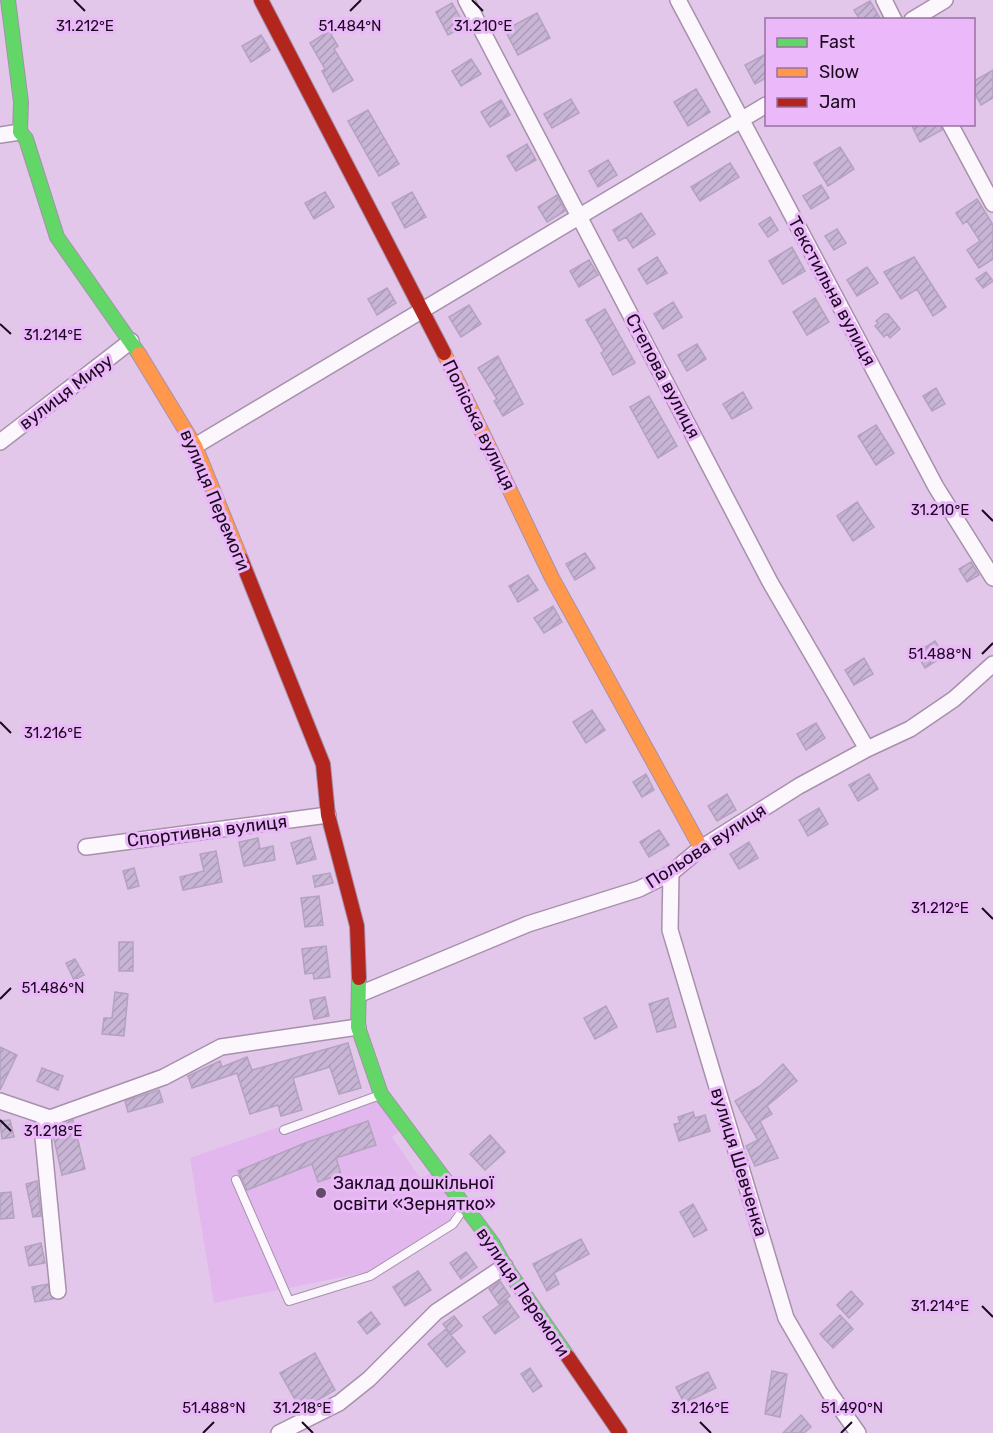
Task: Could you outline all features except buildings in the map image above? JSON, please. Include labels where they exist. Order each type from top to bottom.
[{"type":"street","name":"вулиця Перемоги","points":[[8,0],[21,102],[20,132],[27,139],[57,237],[131,341],[195,446],[323,764],[328,815],[357,926],[360,994],[358,1027],[381,1094],[493,1244],[505,1266],[620,1433]]},
{"type":"street","name":"Поліська вулиця","points":[[261,0],[423,309],[552,578],[701,848]]},
{"type":"street","name":"Степова вулиця","points":[[466,0],[770,582],[867,749]]},
{"type":"street","name":"Текстильна вулиця","points":[[678,0],[936,487],[993,578]]},
{"type":"street","points":[[884,0],[893,18]]},
{"type":"street","points":[[915,18],[945,0]]},
{"type":"street","points":[[195,446],[765,106]]},
{"type":"street","points":[[951,126],[993,204]]},
{"type":"street","points":[[0,135],[20,132]]},
{"type":"street","name":"вулиця Миру","points":[[0,442],[131,341]]},
{"type":"street","name":"Польова вулиця","points":[[360,994],[528,924],[639,889],[671,873],[701,848],[799,786],[867,749],[910,729],[954,699],[993,664]]},
{"type":"street","name":"Спортивна вулиця","points":[[86,847],[328,815]]},
{"type":"street","name":"вулиця Шевченка","points":[[671,873],[670,930],[786,1318],[829,1392],[858,1433]]},
{"type":"street","points":[[58,1291],[42,1127],[50,1118],[164,1077],[221,1047],[358,1027]]},
{"type":"street","points":[[0,1101],[50,1118]]},
{"type":"street","points":[[279,1433],[339,1402],[369,1379],[436,1312],[505,1266]]},
{"type":"lane","points":[[284,1130],[381,1094]]},
{"type":"lane","points":[[236,1180],[289,1300],[370,1276],[453,1224],[465,1207]]},
{"type":"shaded area","name":"Заклад дошкільної освіти «Зернятко»","points":[[374,1094],[401,1130],[392,1137],[420,1178],[433,1173],[456,1207],[449,1221],[367,1272],[214,1303],[190,1158]]},
{"type":"traffic: fast","points":[[8,0],[21,102],[20,132],[26,139],[57,237],[139,354]]},
{"type":"traffic: fast","points":[[359,978],[358,1027],[381,1094],[493,1244],[505,1266],[568,1357]]},
{"type":"traffic: slow","points":[[444,353],[552,578],[701,848]]},
{"type":"traffic: slow","points":[[139,354],[195,446],[241,559]]},
{"type":"traffic: jam","points":[[261,0],[444,353]]},
{"type":"traffic: jam","points":[[241,559],[323,764],[328,815],[357,926],[359,978]]},
{"type":"traffic: jam","points":[[568,1357],[620,1433]]},
{"type":"place","name":"Заклад дошкільної освіти «Зернятко»","points":[[321,1193]]}]
